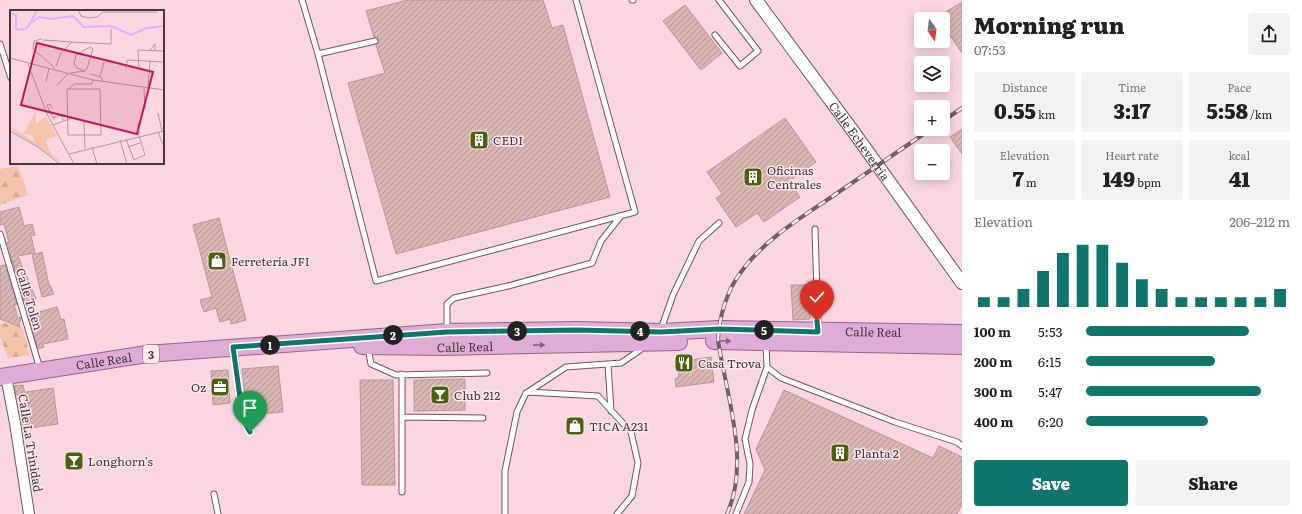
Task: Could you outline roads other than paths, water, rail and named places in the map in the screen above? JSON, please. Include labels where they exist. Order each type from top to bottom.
[{"type":"main road","name":"Calle Real","points":[[3,376],[147,354],[304,343],[388,335],[447,332],[577,330],[661,332],[719,329],[962,346]]},
{"type":"main road","points":[[410,347],[438,338],[447,332],[478,346]]},
{"type":"main road","name":"Calle Real","points":[[304,343],[368,347],[410,347],[641,343],[718,340],[766,342],[817,337],[962,333]]},
{"type":"main road","points":[[817,337],[900,340],[962,340]]},
{"type":"street","name":"Calle Echeverría","points":[[756,0],[853,131],[962,283]]},
{"type":"street","name":"Calle La Trinidad","points":[[3,376],[29,514]]},
{"type":"lane","points":[[302,0],[318,54],[376,281],[635,212],[576,0]]},
{"type":"lane","points":[[715,36],[740,66],[758,51],[719,0]]},
{"type":"lane","points":[[318,54],[375,41]]},
{"type":"lane","points":[[0,44],[10,75]]},
{"type":"lane","points":[[447,332],[447,304],[454,298],[508,286],[592,263],[601,241],[620,217]]},
{"type":"lane","points":[[661,332],[673,295],[699,241],[719,224]]},
{"type":"lane","points":[[815,228],[817,337]]},
{"type":"lane","name":"Calle Tolen","points":[[0,234],[41,370]]},
{"type":"lane","points":[[736,514],[749,482],[750,464],[745,439],[752,410],[767,367],[766,342]]},
{"type":"lane","points":[[505,514],[505,471],[517,412],[526,393],[566,366],[621,363],[640,350],[641,343]]},
{"type":"lane","points":[[233,347],[243,419],[250,432]]},
{"type":"lane","points":[[368,347],[371,364],[396,375],[487,373]]},
{"type":"lane","points":[[608,364],[611,411]]},
{"type":"lane","points":[[767,367],[781,378],[895,422],[957,442],[962,446]]},
{"type":"lane","points":[[402,374],[402,492]]},
{"type":"lane","points":[[528,392],[598,396],[631,432],[638,463],[632,496],[617,514]]},
{"type":"lane","points":[[402,417],[483,418]]},
{"type":"lane","points":[[214,494],[218,514]]},
{"type":"railway","points":[[950,116],[962,108]]},
{"type":"railway","points":[[727,514],[734,494],[737,472],[737,450],[731,405],[718,340],[722,313],[728,295],[736,279],[760,250],[782,231],[921,136]]},
{"type":"place","name":"CEDI","points":[[479,140]]},
{"type":"place","name":"Oficinas Centrales","points":[[753,177]]},
{"type":"place","name":"Ferretería JFI","points":[[217,261]]},
{"type":"place","name":"Casa Trova","points":[[684,363]]},
{"type":"place","name":"Oz","points":[[220,387]]},
{"type":"place","name":"Club 212","points":[[440,395]]},
{"type":"place","name":"TICA A231","points":[[575,426]]},
{"type":"place","name":"Planta 2","points":[[840,453]]},
{"type":"place","name":"Longhorn's","points":[[74,461]]}]
